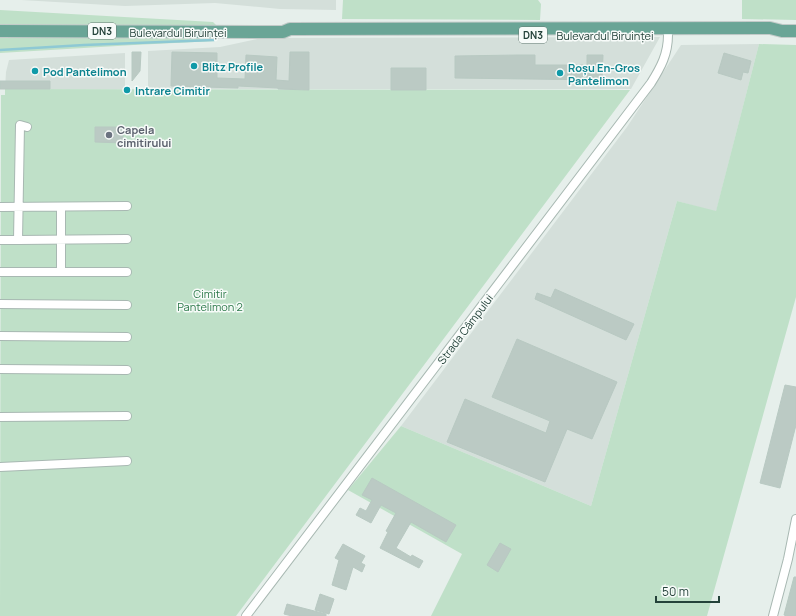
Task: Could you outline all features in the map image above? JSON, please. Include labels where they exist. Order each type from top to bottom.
[{"type":"main road","name":"Bulevardul Biruinței","points":[[283,32],[290,29],[770,28],[782,31],[796,31]]},
{"type":"main road","name":"Bulevardul Biruinței","points":[[0,31],[283,32],[290,35],[668,35],[770,34],[782,31]]},
{"type":"street","name":"Strada Câmpului","points":[[246,616],[651,83],[666,55],[668,35]]},
{"type":"street","points":[[18,240],[20,125],[27,127]]},
{"type":"street","points":[[0,207],[127,206]]},
{"type":"street","points":[[61,207],[61,272]]},
{"type":"street","points":[[0,240],[127,239]]},
{"type":"street","points":[[0,272],[127,272]]},
{"type":"street","points":[[0,304],[127,305]]},
{"type":"street","points":[[0,336],[127,337]]},
{"type":"street","points":[[0,369],[127,370]]},
{"type":"street","points":[[0,417],[127,416]]},
{"type":"street","points":[[0,467],[127,461]]},
{"type":"street","points":[[773,616],[788,559],[796,519]]},
{"type":"shaded area","points":[[21,0],[336,0],[336,10],[280,9],[215,3],[125,6]]},
{"type":"shaded area","points":[[660,37],[631,89],[148,89],[148,51],[220,47],[262,38]]},
{"type":"shaded area","points":[[759,44],[716,212],[677,201],[591,506],[401,426],[627,127],[681,45]]},
{"type":"shaded area","points":[[125,53],[125,89],[5,89],[6,72],[9,60]]},
{"type":"green space","points":[[343,0],[538,0],[541,4],[540,20],[342,19]]},
{"type":"green space","points":[[742,0],[796,0],[796,20],[742,19]]},
{"type":"green space","points":[[0,10],[213,22],[217,26],[215,41],[0,53]]},
{"type":"green space","points":[[759,44],[796,45],[796,297],[707,616],[431,616],[462,554],[348,490],[401,426],[591,506],[677,201],[716,211]]},
{"type":"green space","name":"Cimitir Pantelimon 2","points":[[5,89],[630,90],[236,616],[0,616],[1,95],[5,95]]},
{"type":"building","points":[[132,52],[141,52],[140,71],[132,81]]},
{"type":"building","points":[[172,52],[217,53],[217,78],[245,79],[246,55],[277,57],[276,80],[289,81],[290,52],[309,52],[309,90],[238,86],[238,88],[171,86]]},
{"type":"building","points":[[724,53],[751,61],[748,73],[743,72],[741,80],[718,73]]},
{"type":"building","points":[[535,55],[535,65],[587,65],[587,55],[603,55],[602,80],[455,78],[455,56]]},
{"type":"building","points":[[391,68],[426,68],[426,90],[391,90]]},
{"type":"building","points":[[0,81],[50,81],[50,89],[0,89]]},
{"type":"building","name":"Capela cimitirului","points":[[95,127],[123,127],[123,143],[95,142]]},
{"type":"building","points":[[555,289],[634,324],[626,340],[535,299],[537,293],[551,298]]},
{"type":"building","points":[[517,339],[617,382],[592,439],[567,429],[545,482],[447,442],[465,399],[546,433],[550,421],[492,397]]},
{"type":"building","points":[[785,385],[796,387],[796,425],[780,488],[760,483]]},
{"type":"building","points":[[372,478],[456,525],[446,542],[411,522],[396,548],[411,557],[412,555],[423,561],[419,568],[380,548],[388,532],[386,531],[396,513],[381,505],[371,523],[356,515],[360,508],[366,511],[372,500],[362,495]]},
{"type":"building","points":[[500,543],[511,549],[498,572],[487,565]]},
{"type":"building","points":[[343,544],[365,556],[361,563],[365,565],[362,572],[353,567],[346,590],[332,585],[339,560],[335,558]]},
{"type":"building","points":[[794,577],[796,577],[796,616],[787,616],[784,615]]},
{"type":"building","points":[[320,594],[334,599],[329,614],[315,610]]},
{"type":"building","points":[[287,604],[326,614],[326,616],[292,616],[284,614]]},
{"type":"waterway","points":[[0,50],[214,40]]},
{"type":"place","name":"Blitz Profile","points":[[194,66]]},
{"type":"place","name":"Pod Pantelimon","points":[[35,71]]},
{"type":"place","name":"Roșu En-Gros Pantelimon","points":[[560,73]]},
{"type":"place","name":"Intrare Cimitir","points":[[127,90]]},
{"type":"place","name":"Capela cimitirului","points":[[109,135]]}]
